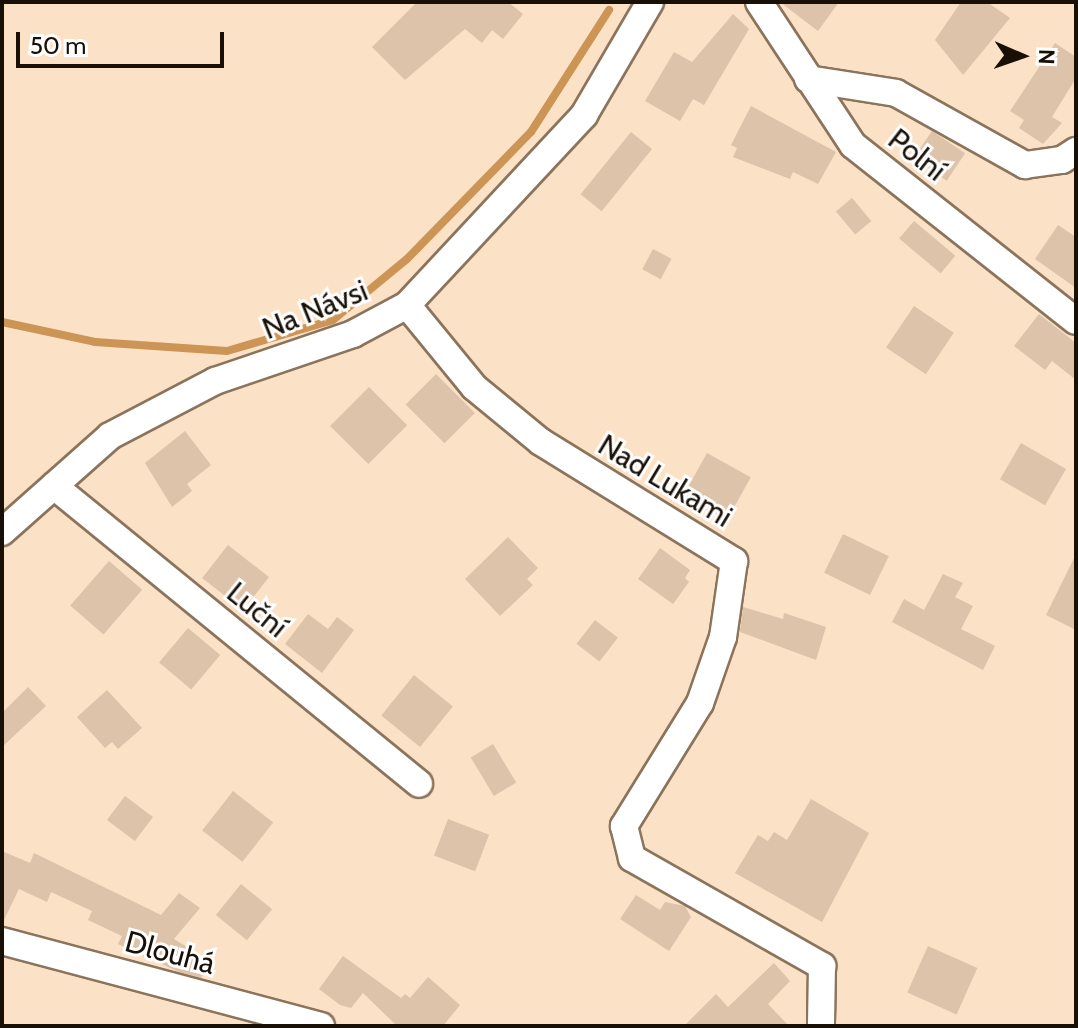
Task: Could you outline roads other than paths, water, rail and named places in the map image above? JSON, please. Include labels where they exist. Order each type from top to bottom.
[{"type":"street","name":"Na Návsi","points":[[2,532],[110,436],[215,381],[353,334],[407,305],[584,115],[649,2]]},
{"type":"street","name":"Polní","points":[[759,2],[853,145],[1076,321]]},
{"type":"street","points":[[808,79],[896,93],[1025,165],[1062,160],[1076,151]]},
{"type":"street","name":"Nad Lukami","points":[[407,305],[474,387],[541,442],[734,561],[723,637],[700,703],[624,826],[632,858],[822,966],[821,1026]]},
{"type":"street","name":"Luční","points":[[54,486],[419,784]]},
{"type":"street","name":"Dlouhá","points":[[2,941],[321,1026]]},
{"type":"waterway","points":[[2,322],[95,342],[227,351],[333,320],[407,259],[531,132],[609,10]]}]
